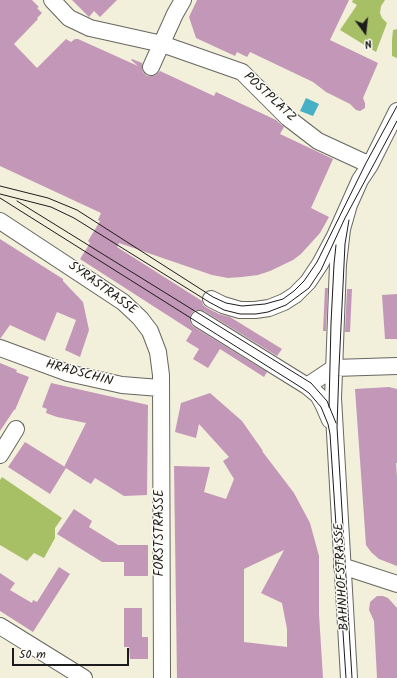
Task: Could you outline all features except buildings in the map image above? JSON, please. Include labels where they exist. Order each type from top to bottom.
[{"type":"street","name":"POSTPLATZ","points":[[52,0],[69,18],[90,28],[162,44],[242,72],[288,118],[318,141],[370,165]]},
{"type":"street","points":[[151,67],[183,1]]},
{"type":"street","points":[[211,299],[222,305],[240,310],[269,308],[284,302],[295,295],[308,282],[320,264],[348,208],[360,180],[370,165],[397,111]]},
{"type":"street","points":[[335,439],[333,398],[338,264],[342,229],[348,208]]},
{"type":"street","name":"SYRASTRASSE","points":[[0,221],[102,286],[123,302],[140,318],[150,331],[158,352],[160,365],[160,388]]},
{"type":"street","points":[[320,264],[338,264]]},
{"type":"street","points":[[199,319],[307,386],[318,395],[327,412],[335,439]]},
{"type":"street","name":"HRADSCHIN","points":[[0,348],[68,373],[122,385],[160,388]]},
{"type":"street","points":[[307,386],[334,368],[397,366]]},
{"type":"street","name":"FORSTSTRASSE","points":[[160,388],[162,678]]},
{"type":"street","points":[[0,455],[16,429]]},
{"type":"street","name":"BAHNHOFSTRASSE","points":[[335,439],[349,678]]},
{"type":"street","points":[[342,566],[397,584]]},
{"type":"street","points":[[0,626],[84,678]]},
{"type":"green space","points":[[353,0],[385,0],[381,6],[380,13],[382,18],[387,23],[376,52],[340,30],[357,5],[352,2]]},
{"type":"green space","points":[[397,29],[397,58],[392,56],[392,40],[393,30]]},
{"type":"green space","points":[[2,477],[62,518],[55,528],[55,538],[44,558],[34,553],[27,561],[0,545],[0,480]]},
{"type":"water","points":[[306,98],[319,104],[313,116],[300,111]]},
{"type":"tram line","points":[[0,186],[48,198],[77,210],[213,297],[226,303],[242,306],[265,304],[283,299],[294,291],[304,281],[317,262],[366,163],[397,106]]},
{"type":"tram line","points":[[0,194],[51,207],[74,218],[224,310],[240,314],[268,312],[286,305],[309,288],[321,270],[345,218],[397,121]]},
{"type":"tram line","points":[[0,198],[302,388],[309,393],[321,407],[328,424],[330,434],[346,678]]},
{"type":"tram line","points":[[17,201],[311,383],[327,401],[336,423]]},
{"type":"tram line","points":[[349,220],[345,244],[337,427],[352,678]]},
{"type":"tram line","points":[[329,407],[331,323],[336,245]]}]
